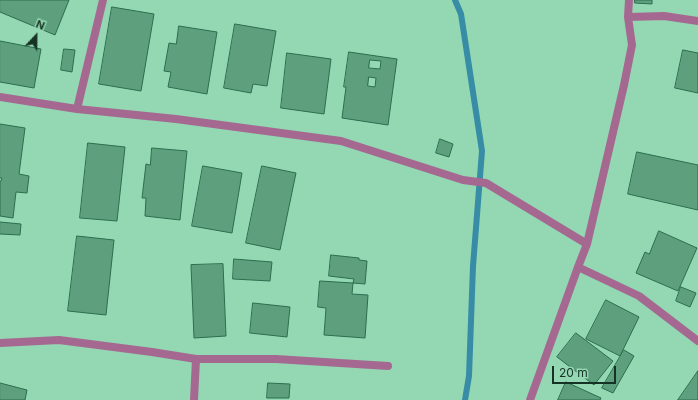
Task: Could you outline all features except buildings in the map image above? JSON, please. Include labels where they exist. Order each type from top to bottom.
[{"type":"street","points":[[77,109],[103,0]]},
{"type":"street","points":[[530,400],[587,244],[632,45],[628,17],[629,0]]},
{"type":"street","points":[[628,17],[664,16],[698,21]]},
{"type":"street","points":[[0,97],[77,109],[176,119],[340,141],[463,180],[486,183],[587,244]]},
{"type":"street","points":[[578,267],[639,296],[698,341]]},
{"type":"street","points":[[0,343],[59,340],[196,359],[276,359],[388,366]]},
{"type":"street","points":[[194,400],[196,359]]},
{"type":"waterway","points":[[455,0],[461,14],[482,151],[473,266],[469,376],[465,400]]}]
